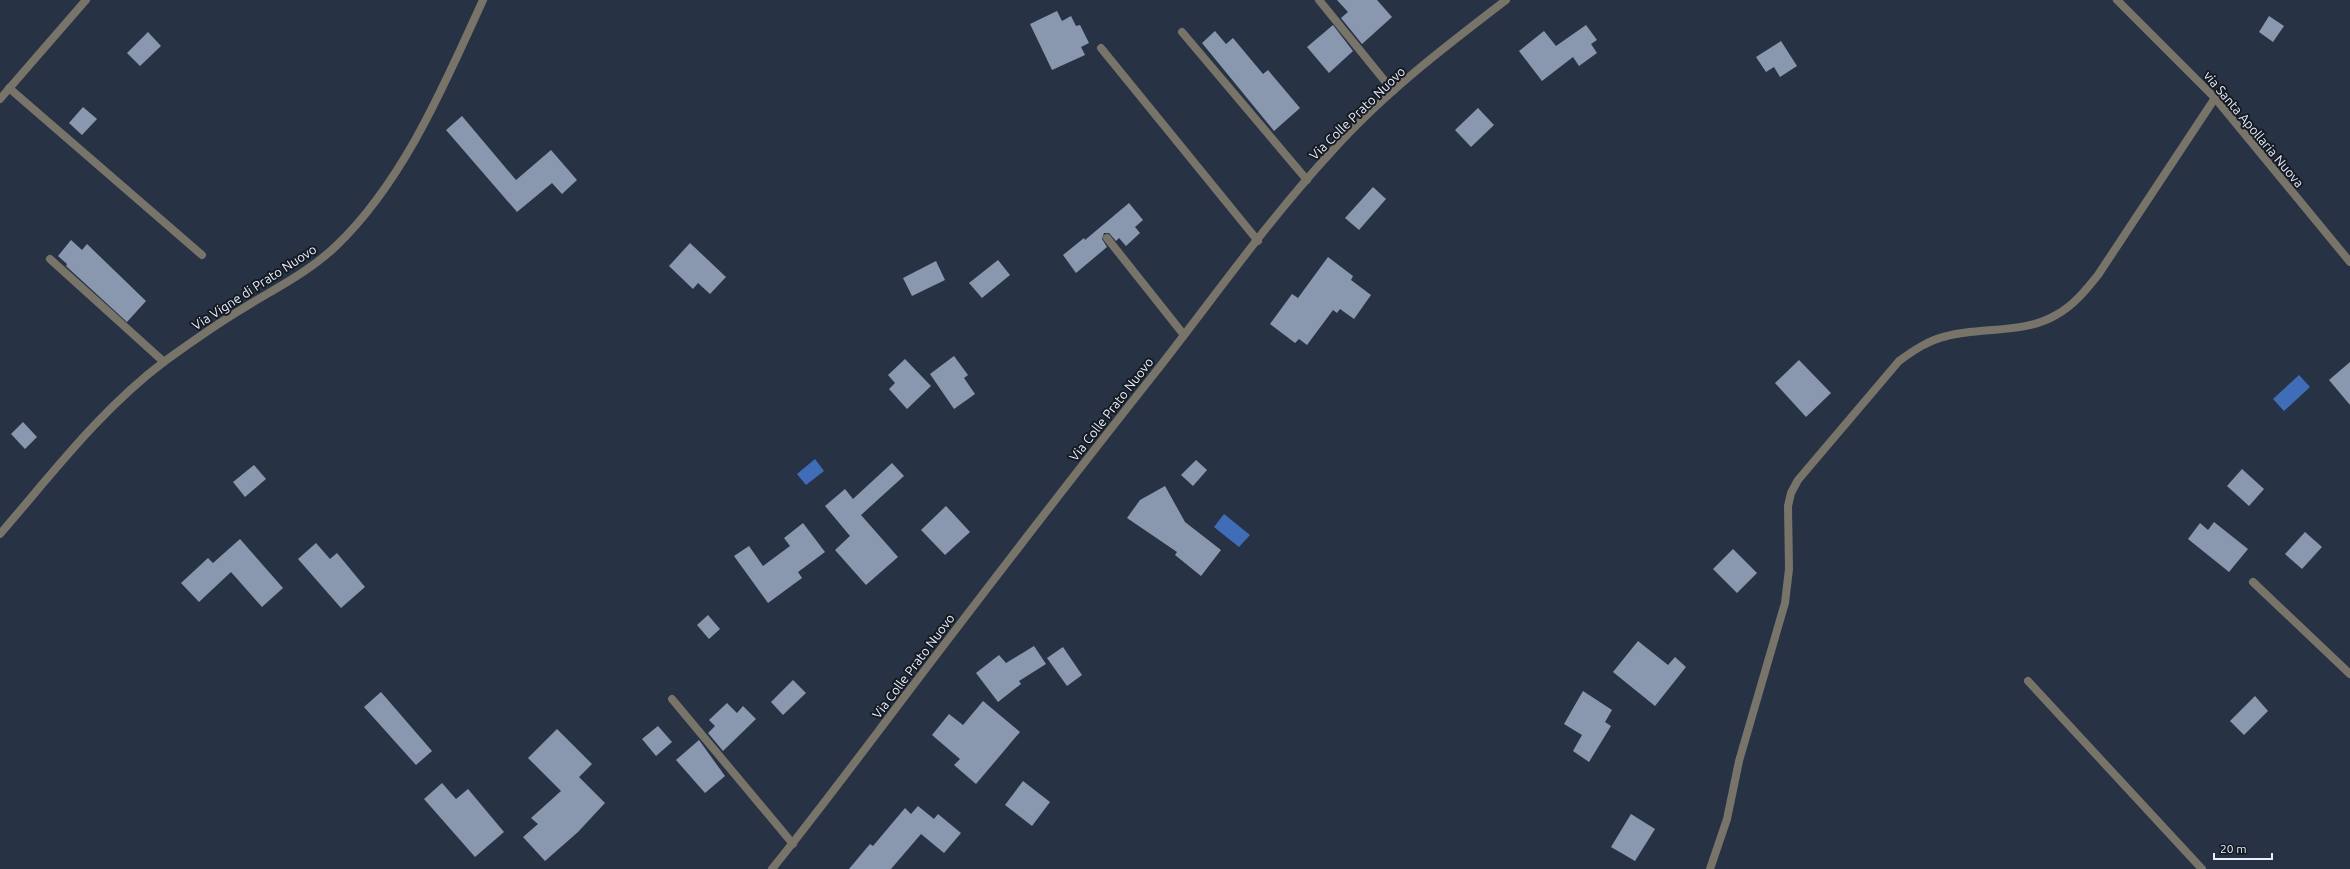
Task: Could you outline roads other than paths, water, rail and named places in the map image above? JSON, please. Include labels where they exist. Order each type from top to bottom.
[{"type":"street","points":[[0,99],[86,0]]},
{"type":"street","name":"Via Vigne di Prato Nuovo","points":[[0,534],[106,411],[164,362],[235,313],[319,261],[353,228],[373,203],[406,155],[435,103],[483,0]]},
{"type":"street","points":[[1319,0],[1393,91]]},
{"type":"street","name":"Via Colle Prato Nuovo","points":[[772,869],[829,799],[929,664],[1184,335],[1307,180],[1335,148],[1393,91],[1457,37],[1506,0]]},
{"type":"street","name":"via Santa Apollaria Nuova","points":[[2117,0],[2215,98],[2350,262]]},
{"type":"street","points":[[1182,32],[1307,180]]},
{"type":"street","points":[[1101,48],[1258,241]]},
{"type":"street","points":[[9,88],[202,255]]},
{"type":"street","points":[[1710,869],[1726,819],[1739,760],[1784,603],[1789,569],[1788,506],[1791,493],[1798,480],[1899,361],[1910,353],[1937,338],[1949,335],[2043,321],[2064,310],[2077,299],[2098,275],[2215,98]]},
{"type":"street","points":[[1107,238],[1184,335]]},
{"type":"street","points":[[50,259],[164,362]]},
{"type":"street","points":[[2253,582],[2350,674]]},
{"type":"street","points":[[2028,681],[2202,869]]},
{"type":"street","points":[[672,699],[792,844]]},
{"type":"water","points":[[2299,375],[2310,387],[2284,411],[2273,399]]},
{"type":"water","points":[[815,459],[824,471],[806,485],[797,474]]},
{"type":"water","points":[[1224,514],[1250,535],[1239,547],[1214,527]]}]
